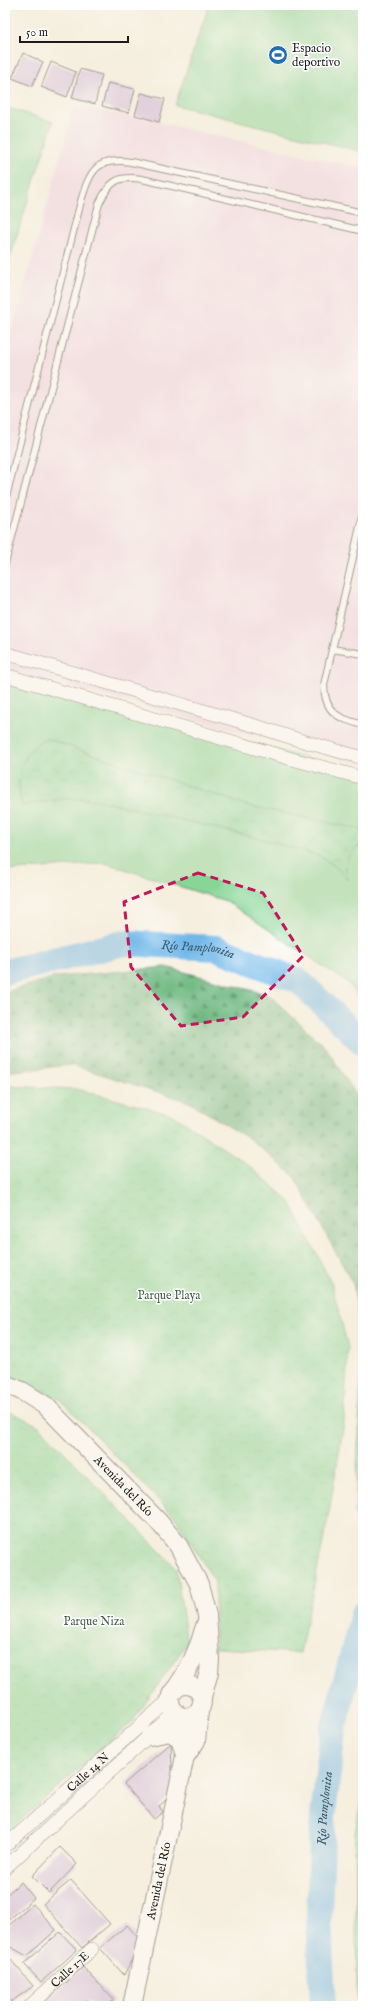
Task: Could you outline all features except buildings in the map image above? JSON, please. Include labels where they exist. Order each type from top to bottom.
[{"type":"main road","name":"Avenida del Río","points":[[5,1384],[22,1391],[46,1406],[158,1521],[178,1545],[203,1594],[207,1615],[210,1659],[209,1672],[200,1704],[196,1741],[185,1756],[132,2006]]},
{"type":"main road","points":[[185,1756],[186,1744],[182,1725],[173,1700],[198,1648],[207,1615]]},
{"type":"main road","points":[[183,1685],[197,1690],[200,1704],[195,1714],[185,1717],[173,1700],[183,1685]]},
{"type":"main road","points":[[150,1736],[164,1732],[175,1735],[180,1738],[185,1756]]},
{"type":"street","points":[[5,653],[363,758]]},
{"type":"street","points":[[5,675],[292,759],[363,778]]},
{"type":"street","points":[[250,746],[259,738],[259,727]]},
{"type":"street","points":[[292,759],[287,750],[289,744],[293,741],[299,740]]},
{"type":"street","name":"Calle 14 N","points":[[5,1868],[150,1736],[173,1700]]},
{"type":"street","name":"Calle 14 N","points":[[5,1846],[173,1700]]},
{"type":"street","name":"Calle 17E","points":[[30,2006],[92,1949]]},
{"type":"lane","points":[[5,501],[81,201],[87,180],[92,171],[108,162],[116,160],[131,162],[363,213]]},
{"type":"lane","points":[[5,564],[98,208],[109,186],[115,181],[129,177],[148,180],[363,231]]},
{"type":"lane","points":[[363,513],[324,685],[328,705],[337,716],[363,725]]},
{"type":"lane","points":[[332,649],[363,654]]},
{"type":"highlighted area","points":[[198,873],[263,893],[303,956],[243,1017],[181,1026],[131,967],[124,902]]},
{"type":"shaded area","points":[[74,108],[97,109],[363,168],[363,765],[5,669],[5,356]]},
{"type":"green space","name":"Espacio deportivo","points":[[209,5],[363,5],[363,152],[175,105]]},
{"type":"green space","points":[[5,107],[53,122],[5,273]]},
{"type":"green space","points":[[5,678],[363,773],[363,1003],[348,983],[226,901],[105,863],[5,871]]},
{"type":"green space","points":[[45,738],[245,805],[363,830],[363,844],[353,851],[347,860],[346,870],[349,881],[335,866],[319,856],[266,840],[110,803],[86,799],[66,799],[45,801],[22,806],[19,786],[22,767],[30,751]]},
{"type":"green space","points":[[166,967],[269,995],[327,1049],[363,1106],[363,1526],[355,1514],[362,1345],[353,1284],[294,1176],[251,1140],[189,1102],[72,1065],[5,1072],[5,992],[56,977]]},
{"type":"green space","name":"Parque Playa","points":[[5,1086],[77,1089],[173,1115],[247,1164],[290,1202],[331,1282],[348,1347],[344,1423],[328,1518],[300,1653],[215,1648],[215,1582],[175,1517],[60,1399],[5,1376]]},
{"type":"green space","name":"Parque Niza","points":[[5,1409],[39,1426],[176,1568],[187,1643],[133,1721],[5,1834]]},
{"type":"green space","points":[[363,1788],[363,2006],[357,2006],[355,1833]]},
{"type":"waterway","name":"Río Pamplonita","points":[[5,972],[124,943],[216,948],[299,981],[363,1043]]},
{"type":"waterway","name":"Río Pamplonita","points":[[323,2006],[319,1918],[323,1816],[333,1730],[363,1614]]},
{"type":"place","name":"Espacio deportivo","points":[[278,55]]}]
